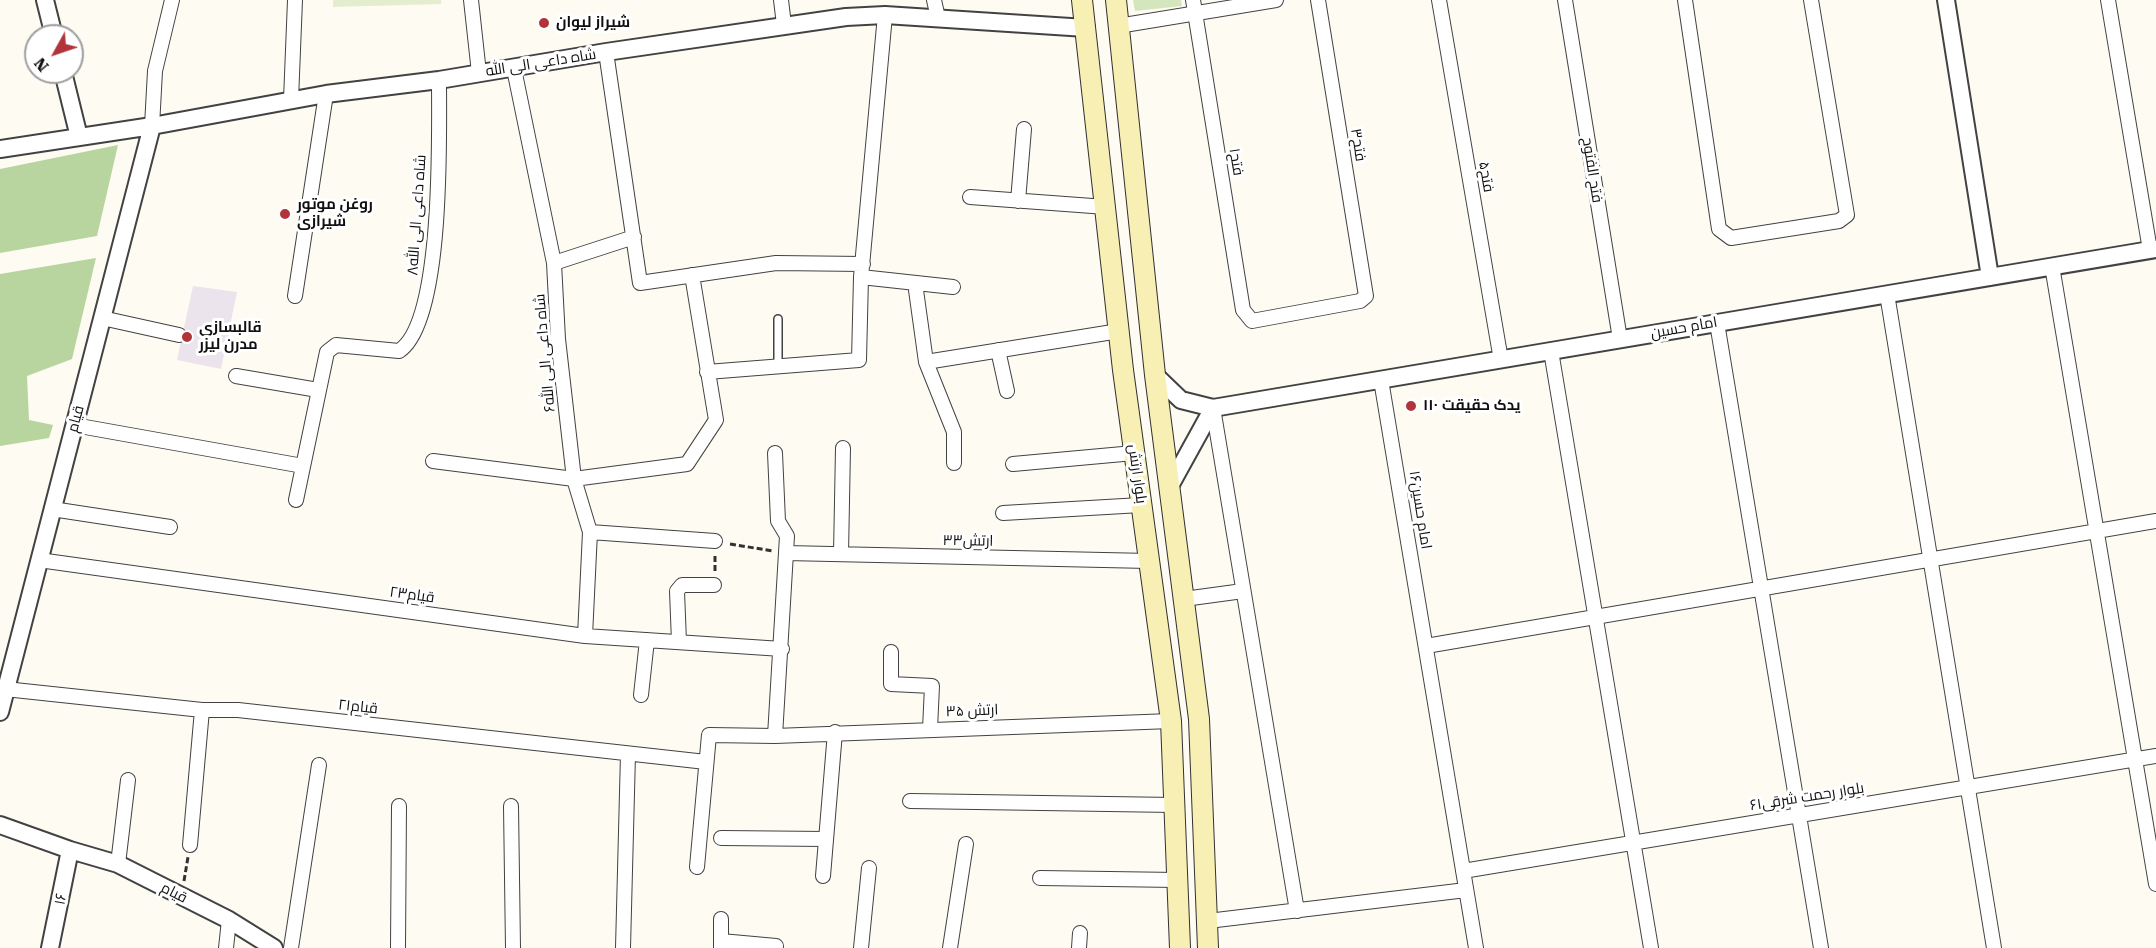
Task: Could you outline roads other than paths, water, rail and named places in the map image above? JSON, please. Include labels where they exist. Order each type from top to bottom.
[{"type":"main road","name":"بلوار ارتش","points":[[1082,0],[1134,453],[1171,722],[1180,948]]},
{"type":"main road","name":"بلوار ارتش","points":[[1116,0],[1155,375],[1199,719],[1208,948]]},
{"type":"street","points":[[45,0],[51,24]]},
{"type":"street","points":[[152,126],[155,71],[172,0]]},
{"type":"street","points":[[291,100],[295,0]]},
{"type":"street","points":[[471,0],[479,73]]},
{"type":"street","points":[[781,0],[784,24]]},
{"type":"street","points":[[934,0],[938,18]]},
{"type":"street","points":[[1118,26],[1194,7],[1276,0]]},
{"type":"street","name":"۳فتح","points":[[1246,316],[1252,321],[1359,301],[1366,296],[1318,0]]},
{"type":"street","name":"۵فتح","points":[[1439,0],[1501,360]]},
{"type":"street","name":"فتح الفتوح","points":[[1565,0],[1620,339]]},
{"type":"street","points":[[1684,0],[1719,229],[1731,238],[1839,221],[1847,216],[1811,0]]},
{"type":"street","points":[[1946,0],[1990,277]]},
{"type":"street","points":[[2108,0],[2153,249]]},
{"type":"street","name":"۱فتح","points":[[1194,7],[1243,310],[1246,316]]},
{"type":"street","points":[[707,372],[859,360],[862,270],[885,15]]},
{"type":"street","name":"شاه داعی الی الله","points":[[0,149],[152,126],[326,94],[514,69],[784,24],[885,15],[1086,28]]},
{"type":"street","points":[[606,52],[640,283],[776,263],[862,270],[915,283],[953,287]]},
{"type":"street","name":"شاه داعی الی الله۶","points":[[514,69],[554,262],[558,339],[574,479],[591,532],[585,636]]},
{"type":"street","name":"شاه داعی الی الله۸","points":[[318,390],[327,352],[336,345],[399,351],[406,347],[412,339],[424,307],[430,278],[438,184],[439,80]]},
{"type":"street","points":[[66,84],[78,137]]},
{"type":"street","points":[[295,296],[326,94]]},
{"type":"street","name":"قیام","points":[[0,712],[152,126]]},
{"type":"street","points":[[1018,201],[1024,129]]},
{"type":"street","points":[[970,197],[1106,207]]},
{"type":"street","points":[[554,262],[634,237]]},
{"type":"street","name":"امام حسین","points":[[1213,408],[2153,249]]},
{"type":"street","points":[[2052,266],[2156,884]]},
{"type":"street","points":[[433,461],[574,479],[687,464],[716,420],[692,274]]},
{"type":"street","points":[[915,283],[926,362],[954,432],[954,463]]},
{"type":"street","points":[[1887,294],[1930,560],[1970,786],[1994,948]]},
{"type":"street","points":[[102,318],[179,335]]},
{"type":"street","points":[[1717,323],[1821,948]]},
{"type":"street","points":[[926,362],[1119,331]]},
{"type":"street","points":[[998,350],[1007,391]]},
{"type":"street","points":[[1551,351],[1651,948]]},
{"type":"street","points":[[1155,375],[1181,400],[1213,408]]},
{"type":"street","points":[[236,376],[318,390],[296,500]]},
{"type":"street","name":"امام حسین۱۶","points":[[1381,380],[1476,948]]},
{"type":"street","points":[[1170,486],[1213,408]]},
{"type":"street","points":[[1213,408],[1297,911]]},
{"type":"street","points":[[74,425],[303,466]]},
{"type":"street","points":[[841,554],[843,448]]},
{"type":"street","points":[[775,453],[778,521],[787,536],[776,736]]},
{"type":"street","points":[[1013,464],[1134,453]]},
{"type":"street","points":[[1003,513],[1141,505]]},
{"type":"street","points":[[52,509],[170,527]]},
{"type":"street","points":[[1426,646],[2156,521]]},
{"type":"street","points":[[591,532],[715,541]]},
{"type":"street","name":"ارتش۳۳","points":[[786,553],[1149,561]]},
{"type":"street","name":"قیام۲۳","points":[[39,560],[585,636],[782,649]]},
{"type":"street","points":[[679,642],[677,591],[682,585],[714,585]]},
{"type":"street","points":[[1184,599],[1243,591]]},
{"type":"street","points":[[641,695],[647,640]]},
{"type":"street","points":[[891,652],[891,684],[932,686],[930,729]]},
{"type":"street","name":"قیام۲۱","points":[[5,689],[202,710],[250,712],[706,762]]},
{"type":"street","points":[[190,845],[202,710]]},
{"type":"street","name":"ارتش ۳۵","points":[[706,762],[709,735],[776,736],[835,732],[1171,722]]},
{"type":"street","points":[[823,876],[835,732]]},
{"type":"street","points":[[623,948],[628,754]]},
{"type":"street","name":"بلوار رحمت شرقی۶۱","points":[[1463,871],[2156,756]]},
{"type":"street","points":[[697,867],[706,762]]},
{"type":"street","points":[[291,948],[319,765]]},
{"type":"street","points":[[118,864],[128,780]]},
{"type":"street","points":[[910,801],[1174,806]]},
{"type":"street","points":[[398,948],[399,806]]},
{"type":"street","points":[[511,806],[513,948]]},
{"type":"street","name":"قیام","points":[[0,825],[118,864],[229,920],[274,948]]},
{"type":"street","points":[[721,838],[826,839]]},
{"type":"street","points":[[950,948],[966,844]]},
{"type":"street","name":"۱۶","points":[[50,948],[70,850]]},
{"type":"street","points":[[861,948],[869,868]]},
{"type":"street","points":[[1040,878],[1177,880]]},
{"type":"street","points":[[1208,921],[1466,890]]},
{"type":"street","points":[[722,919],[721,944],[776,946]]},
{"type":"street","points":[[226,948],[229,920]]},
{"type":"street","points":[[1079,948],[1080,933]]},
{"type":"lane","points":[[778,319],[778,367]]},
{"type":"place","name":"شیراز لیوان","points":[[544,23]]},
{"type":"place","name":"روغن موتور شیرازی","points":[[285,214]]},
{"type":"place","name":"قالبسازی مدرن لیزر","points":[[187,337]]},
{"type":"place","name":"یدک حقیقت ۱۱۰","points":[[1411,406]]}]
